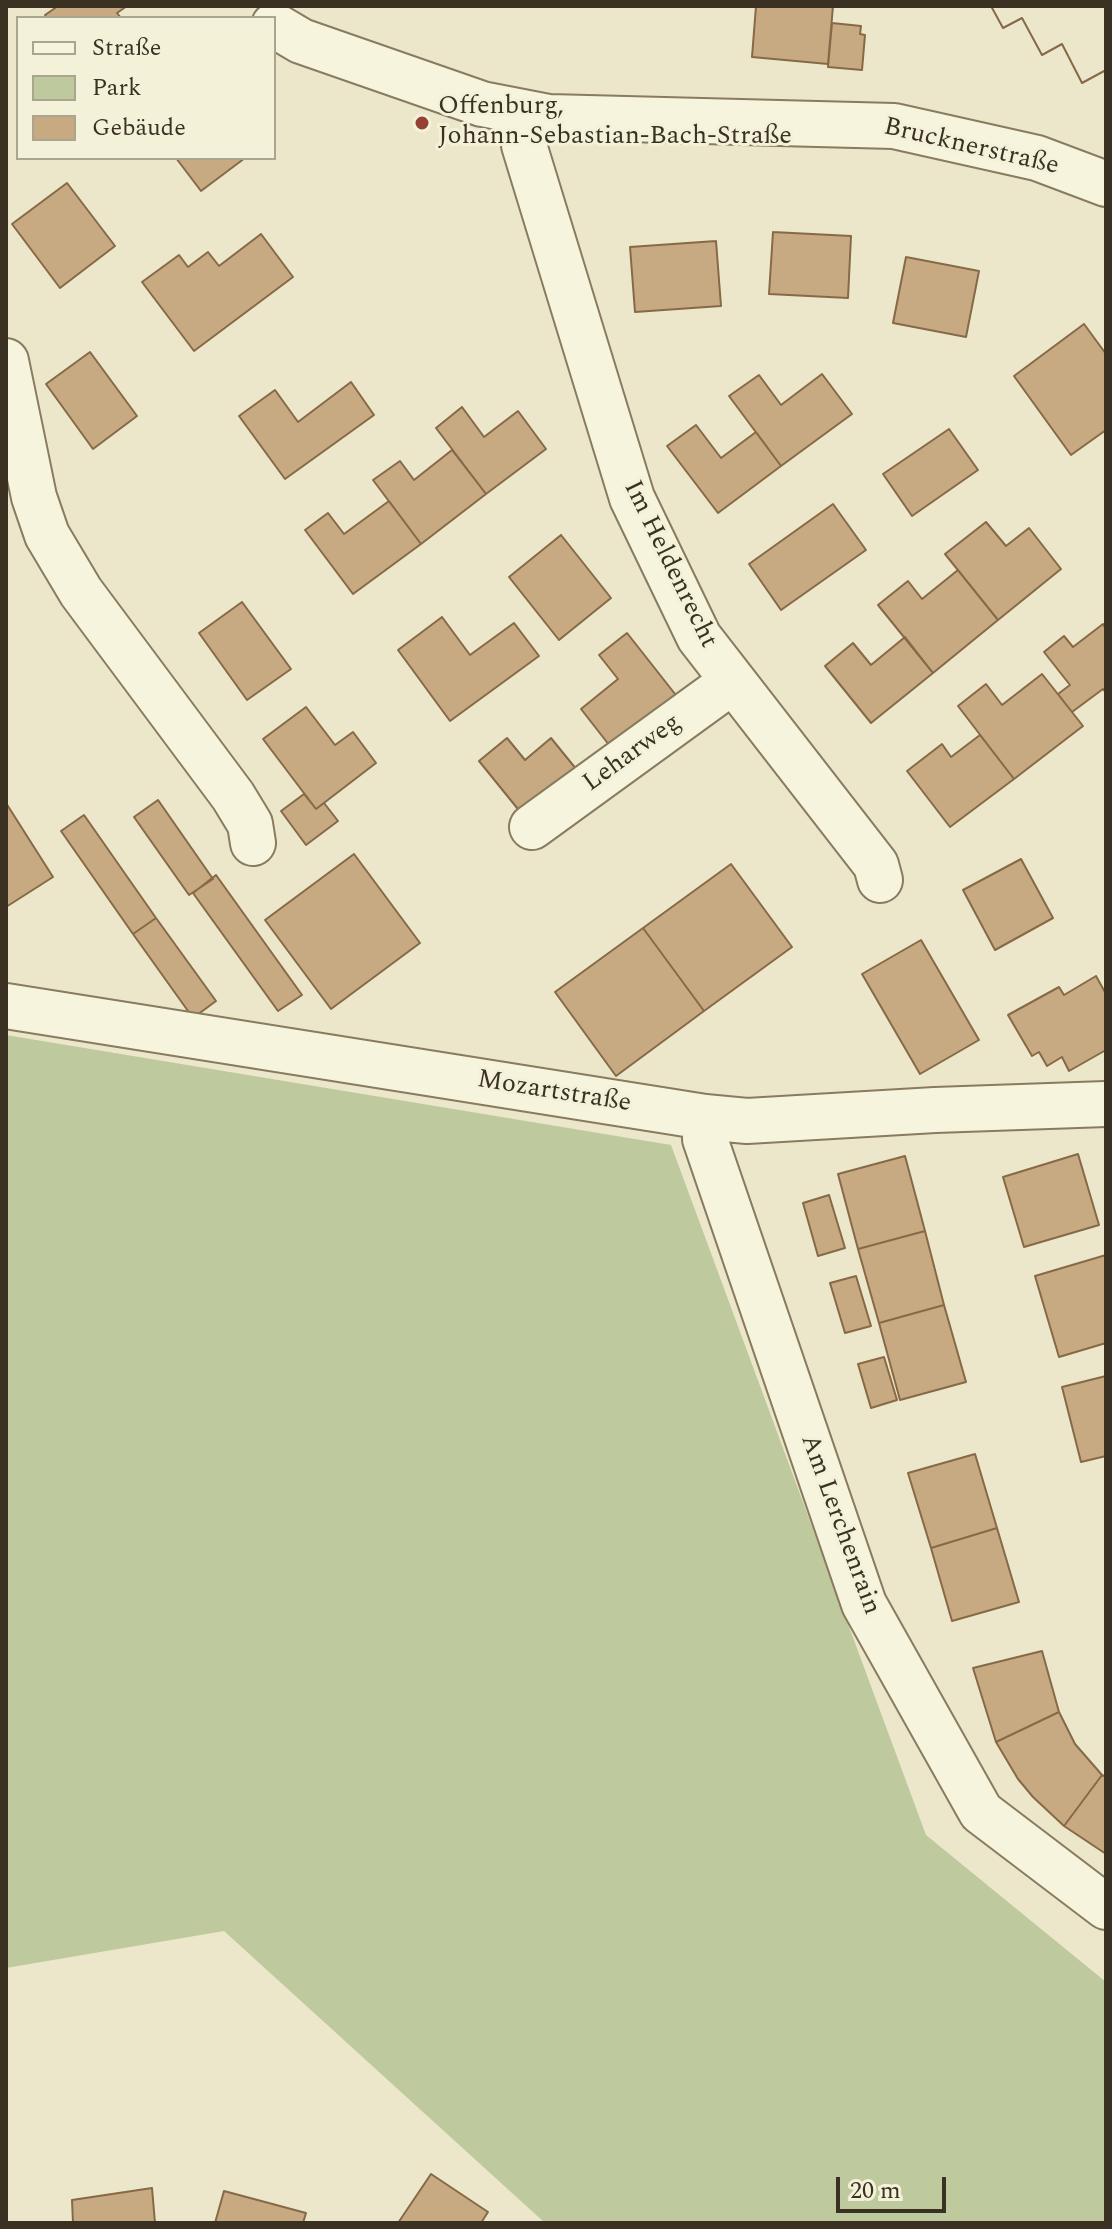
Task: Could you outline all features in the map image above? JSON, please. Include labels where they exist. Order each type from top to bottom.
[{"type":"street","points":[[241,6],[258,16]]},
{"type":"street","name":"Brucknerstraße","points":[[276,26],[301,41],[482,104],[549,117],[894,126],[1037,158],[1106,184]]},
{"type":"street","name":"Im Heldenrecht","points":[[528,113],[524,145],[632,498],[699,637],[876,865],[880,880]]},
{"type":"street","points":[[6,361],[34,497],[47,535],[81,592],[233,796],[250,824],[253,843]]},
{"type":"street","name":"Leharweg","points":[[532,827],[733,681]]},
{"type":"street","name":"Mozartstraße","points":[[6,1006],[705,1117],[747,1121],[1106,1104]]},
{"type":"street","name":"Am Lerchenrain","points":[[705,1117],[705,1139],[864,1604],[981,1812],[1106,1907]]},
{"type":"green space","points":[[6,1035],[671,1145],[926,1835],[1106,1982],[1106,2223],[545,2223],[224,1931],[6,1968]]},
{"type":"building","points":[[58,6],[127,6],[117,13],[119,16],[45,15]]},
{"type":"building","points":[[756,6],[833,6],[828,64],[752,57]]},
{"type":"building","points":[[991,6],[1106,6],[1106,70],[1082,83],[1062,44],[1042,55],[1022,18],[1003,28]]},
{"type":"building","points":[[991,6],[1106,6],[1106,70],[1082,83],[1062,44],[1042,55],[1022,18],[1003,28]]},
{"type":"building","points":[[832,23],[861,26],[860,34],[865,35],[862,70],[828,67]]},
{"type":"building","points":[[178,160],[242,160],[201,191]]},
{"type":"building","points":[[67,183],[115,246],[60,288],[12,224]]},
{"type":"building","points":[[773,232],[851,236],[848,298],[769,294]]},
{"type":"building","points":[[261,234],[293,277],[194,351],[142,282],[179,255],[188,267],[208,252],[219,266]]},
{"type":"building","points":[[716,241],[721,306],[635,312],[630,247]]},
{"type":"building","points":[[906,257],[979,271],[966,337],[893,323]]},
{"type":"building","points":[[1084,324],[1106,354],[1106,430],[1071,455],[1014,376]]},
{"type":"building","points":[[90,352],[137,416],[93,449],[46,384]]},
{"type":"building","points":[[822,374],[852,414],[781,466],[729,396],[759,375],[781,405]]},
{"type":"building","points":[[351,382],[374,415],[285,479],[239,416],[275,390],[298,422]]},
{"type":"building","points":[[462,407],[484,437],[518,411],[546,449],[486,494],[436,428]]},
{"type":"building","points":[[696,425],[721,458],[756,432],[781,466],[718,513],[667,446]]},
{"type":"building","points":[[949,429],[978,470],[912,516],[883,474]]},
{"type":"building","points":[[452,450],[486,494],[421,544],[373,480],[400,461],[414,480]]},
{"type":"building","points":[[389,501],[421,544],[353,594],[305,530],[328,513],[344,534]]},
{"type":"building","points":[[833,504],[866,550],[781,610],[749,564]]},
{"type":"building","points":[[986,522],[1006,546],[1029,528],[1061,569],[998,620],[945,554]]},
{"type":"building","points":[[561,535],[611,598],[559,640],[509,577]]},
{"type":"building","points":[[958,570],[998,620],[933,673],[878,605],[908,581],[922,599]]},
{"type":"building","points":[[242,602],[291,669],[247,700],[199,633]]},
{"type":"building","points":[[442,617],[470,655],[514,623],[539,656],[450,721],[398,650]]},
{"type":"building","points":[[1103,624],[1106,629],[1106,693],[1103,689],[1072,712],[1058,694],[1070,685],[1044,652],[1064,636],[1073,647]]},
{"type":"building","points":[[627,633],[679,699],[613,750],[581,709],[618,679],[599,655]]},
{"type":"building","points":[[905,637],[933,673],[871,723],[825,666],[853,643],[871,665]]},
{"type":"building","points":[[1042,674],[1083,726],[1014,779],[958,706],[986,684],[1002,705]]},
{"type":"building","points":[[306,707],[335,745],[353,732],[376,763],[316,809],[263,739]]},
{"type":"building","points":[[980,735],[1014,779],[950,827],[907,771],[942,744],[951,757]]},
{"type":"building","points":[[507,738],[525,760],[551,738],[581,775],[526,819],[479,761]]},
{"type":"building","points":[[304,794],[316,809],[324,803],[338,821],[306,845],[281,811]]},
{"type":"building","points":[[158,800],[213,879],[189,895],[134,817]]},
{"type":"building","points":[[6,803],[53,877],[6,907]]},
{"type":"building","points":[[84,815],[156,918],[133,934],[61,831]]},
{"type":"building","points":[[354,854],[420,943],[331,1009],[265,920]]},
{"type":"building","points":[[1021,859],[1053,918],[995,950],[963,890]]},
{"type":"building","points":[[731,864],[792,947],[704,1011],[643,928]]},
{"type":"building","points":[[216,875],[302,995],[278,1011],[193,893]]},
{"type":"building","points":[[156,918],[216,1001],[193,1018],[133,934]]},
{"type":"building","points":[[643,928],[704,1011],[616,1076],[555,992]]},
{"type":"building","points":[[921,940],[979,1040],[920,1074],[862,974]]},
{"type":"building","points":[[1096,976],[1106,994],[1106,1050],[1069,1071],[1062,1057],[1047,1066],[1039,1052],[1032,1056],[1008,1015],[1059,987],[1064,995]]},
{"type":"building","points":[[1078,1154],[1099,1225],[1024,1247],[1003,1177]]},
{"type":"building","points":[[905,1156],[925,1231],[858,1249],[838,1174]]},
{"type":"building","points":[[829,1195],[845,1248],[818,1256],[803,1203]]},
{"type":"building","points":[[925,1231],[944,1305],[879,1323],[858,1249]]},
{"type":"building","points":[[1106,1255],[1106,1343],[1059,1357],[1035,1276]]},
{"type":"building","points":[[856,1276],[871,1326],[845,1333],[830,1283]]},
{"type":"building","points":[[944,1305],[966,1382],[900,1400],[879,1323]]},
{"type":"building","points":[[884,1357],[897,1400],[871,1408],[858,1364]]},
{"type":"building","points":[[1106,1376],[1106,1456],[1081,1462],[1062,1387]]},
{"type":"building","points":[[975,1454],[997,1528],[931,1548],[908,1473]]},
{"type":"building","points":[[997,1528],[1019,1602],[952,1621],[931,1548]]},
{"type":"building","points":[[1042,1651],[1059,1712],[996,1742],[973,1668]]},
{"type":"building","points":[[1059,1712],[1075,1744],[1102,1775],[1064,1826],[1018,1779],[996,1742]]},
{"type":"building","points":[[1102,1775],[1106,1777],[1106,1854],[1064,1826]]},
{"type":"building","points":[[431,2174],[488,2212],[481,2223],[398,2223]]},
{"type":"building","points":[[152,2188],[155,2223],[73,2223],[72,2200]]},
{"type":"building","points":[[224,2191],[306,2213],[303,2223],[215,2223]]},
{"type":"place","name":"Offenburg, Johann-Sebastian-Bach-Straße","points":[[422,123]]}]
